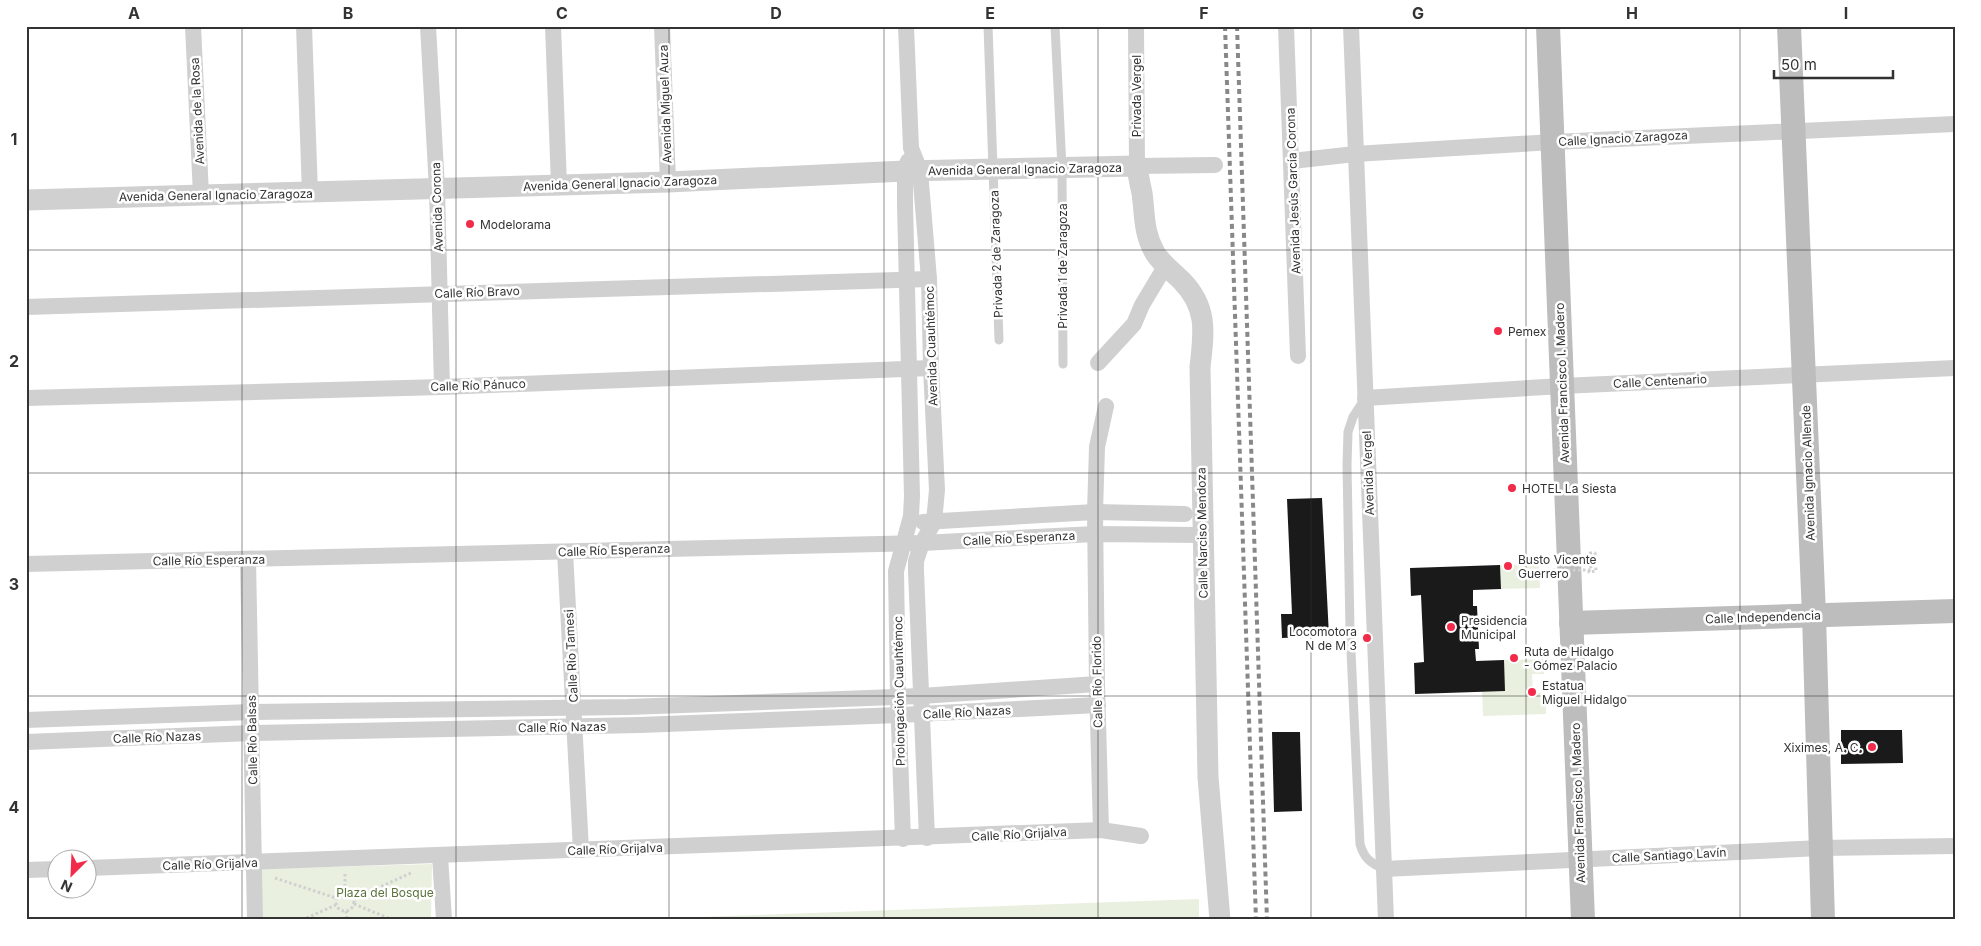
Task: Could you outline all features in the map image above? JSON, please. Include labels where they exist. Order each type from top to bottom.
[{"type":"main road","name":"Avenida Francisco I. Madero","points":[[1548,26],[1583,920]]},
{"type":"main road","name":"Avenida Ignacio Allende","points":[[1789,26],[1814,616],[1822,920]]},
{"type":"main road","name":"Calle Independencia","points":[[1571,623],[1955,611]]},
{"type":"street","name":"Avenida de la Rosa","points":[[193,26],[200,196]]},
{"type":"street","points":[[304,26],[310,193]]},
{"type":"street","name":"Avenida Corona","points":[[428,26],[437,189],[442,387]]},
{"type":"street","points":[[553,26],[560,185]]},
{"type":"street","name":"Avenida Miguel Auza","points":[[662,26],[668,182]]},
{"type":"street","name":"Avenida Cuauhtémoc","points":[[902,543],[909,523],[912,496],[906,280],[912,171],[906,26]]},
{"type":"street","name":"Privada Vergel","points":[[1136,26],[1136,166]]},
{"type":"street","name":"Avenida Jesús García Corona","points":[[1286,26],[1298,356]]},
{"type":"street","name":"Avenida Vergel","points":[[1352,26],[1355,154],[1386,920]]},
{"type":"street","name":"Calle Ignacio Zaragoza","points":[[1292,161],[1355,154],[1552,142],[1955,124]]},
{"type":"street","name":"Avenida General Ignacio Zaragoza","points":[[26,200],[668,182],[912,171],[1214,165]]},
{"type":"street","name":"Calle Narciso Mendoza","points":[[1136,166],[1142,194],[1144,222],[1155,253],[1189,288],[1197,300],[1202,315],[1204,333],[1200,367],[1202,535],[1208,777],[1220,920]]},
{"type":"street","name":"Avenida Cuauhtémoc","points":[[912,171],[929,279],[937,490],[934,522],[922,543]]},
{"type":"street","points":[[1098,363],[1134,324],[1142,305],[1166,264]]},
{"type":"street","name":"Calle Río Bravo","points":[[26,307],[929,279]]},
{"type":"street","name":"Calle Río Pánuco","points":[[26,398],[442,387],[931,368]]},
{"type":"street","name":"Calle Centenario","points":[[1365,398],[1562,386],[1955,368]]},
{"type":"street","name":"Calle Río Florido","points":[[1101,830],[1095,512],[1098,448],[1106,406]]},
{"type":"street","name":"Calle Río Esperanza","points":[[909,523],[1095,512],[1185,514]]},
{"type":"street","name":"Calle Río Esperanza","points":[[26,564],[922,543],[1095,534],[1202,535]]},
{"type":"street","name":"Prolongación Cuauhtémoc","points":[[902,543],[896,571],[898,715],[903,839]]},
{"type":"street","name":"Prolongación Cuauhtémoc","points":[[922,543],[916,561],[916,571],[927,838]]},
{"type":"street","name":"Calle Río Tamesi","points":[[565,552],[581,850]]},
{"type":"street","name":"Calle Río Balsas","points":[[248,560],[255,920]]},
{"type":"street","name":"Calle Río Nazas","points":[[26,720],[252,712],[574,708],[921,696],[1097,684]]},
{"type":"street","name":"Calle Río Nazas","points":[[26,742],[252,733],[575,727],[922,714],[1098,705]]},
{"type":"street","name":"Calle Río Grijalva","points":[[98,868],[903,839],[1101,830],[1141,836]]},
{"type":"street","name":"Calle Santiago Lavín","points":[[1384,869],[1821,848],[1955,846]]},
{"type":"street","points":[[440,856],[444,920]]},
{"type":"street","points":[[26,870],[48,869]]},
{"type":"lane","name":"Privada 2 de Zaragoza","points":[[988,26],[999,340]]},
{"type":"lane","name":"Privada 1 de Zaragoza","points":[[1055,26],[1062,168],[1063,364]]},
{"type":"lane","points":[[1365,398],[1348,432],[1350,640],[1360,844],[1363,855],[1370,863],[1384,869]]},
{"type":"path","points":[[1553,570],[1591,570],[1590,553],[1596,553],[1596,571],[1589,572],[1588,552]]},
{"type":"path","points":[[345,866],[346,893]]},
{"type":"path","points":[[354,898],[416,870]]},
{"type":"path","points":[[272,877],[336,898]]},
{"type":"path","points":[[336,898],[346,893]]},
{"type":"path","points":[[346,893],[354,898]]},
{"type":"path","points":[[336,898],[336,905],[340,910],[346,911],[352,909],[354,898]]},
{"type":"path","points":[[354,904],[393,920]]},
{"type":"path","points":[[302,920],[336,905]]},
{"type":"path","points":[[346,911],[347,920]]},
{"type":"green space","points":[[1539,564],[1540,588],[1501,589],[1500,565]]},
{"type":"green space","points":[[1543,659],[1544,674],[1532,674],[1533,693],[1546,693],[1546,714],[1483,716],[1482,691],[1504,660]]},
{"type":"green space","name":"Plaza del Bosque","points":[[432,864],[431,920],[256,920],[254,869]]},
{"type":"green space","points":[[1199,899],[1199,920],[672,920],[671,918]]},
{"type":"building","points":[[1322,498],[1329,636],[1282,638],[1281,614],[1292,614],[1287,499]]},
{"type":"building","name":"Presidencia Municipal","points":[[1500,565],[1501,589],[1473,590],[1473,606],[1477,606],[1479,649],[1475,649],[1476,661],[1504,660],[1505,691],[1415,694],[1414,663],[1424,662],[1421,595],[1411,596],[1410,568]]},
{"type":"building","name":"Xiximes, A. C.","points":[[1841,730],[1902,730],[1903,763],[1841,764]]},
{"type":"building","points":[[1272,732],[1300,732],[1302,811],[1274,812]]},
{"type":"railway","points":[[1225,26],[1256,920]]},
{"type":"railway","points":[[1237,26],[1267,920]]},
{"type":"place","name":"Modelorama","points":[[470,224]]},
{"type":"place","name":"Pemex","points":[[1498,331]]},
{"type":"place","name":"HOTEL La Siesta","points":[[1512,488]]},
{"type":"place","name":"Busto Vicente Guerrero","points":[[1508,566]]},
{"type":"place","name":"Presidencia Municipal","points":[[1451,627]]},
{"type":"place","name":"Locomotora N de M 3","points":[[1367,638]]},
{"type":"place","name":"Ruta de Hidalgo - Gómez Palacio","points":[[1514,658]]},
{"type":"place","name":"Estatua Miguel Hidalgo","points":[[1532,692]]},
{"type":"place","name":"Xiximes, A. C.","points":[[1872,747]]}]
